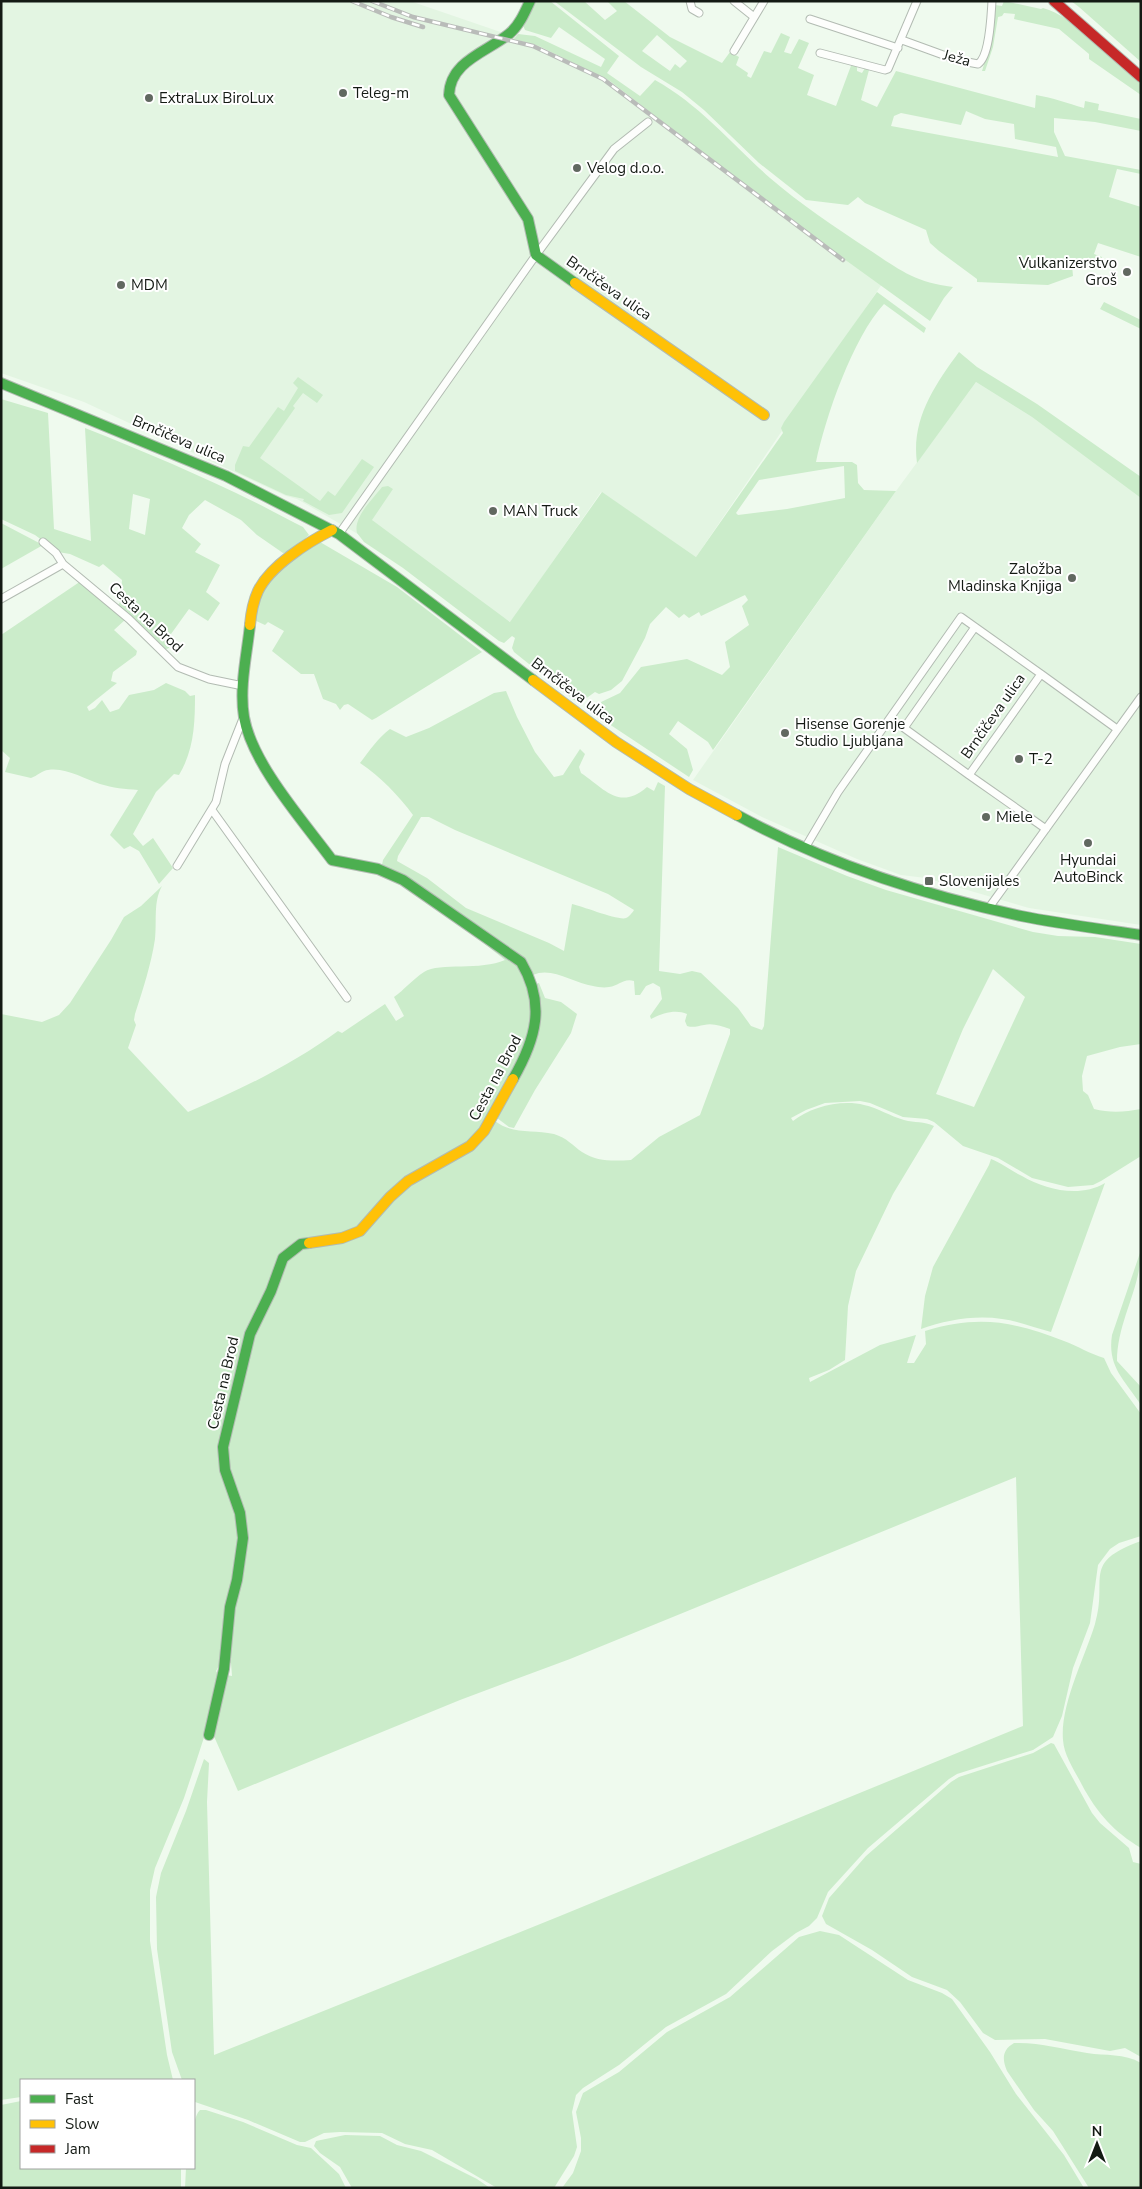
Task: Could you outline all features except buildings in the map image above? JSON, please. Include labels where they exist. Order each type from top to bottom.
[{"type":"street","points":[[530,1],[512,31],[480,52],[452,79],[448,88],[449,95],[528,220],[536,255]]},
{"type":"street","points":[[690,1],[692,9],[699,13]]},
{"type":"street","points":[[734,1],[754,17]]},
{"type":"street","points":[[734,51],[764,1]]},
{"type":"street","points":[[820,53],[885,70],[891,65],[917,1]]},
{"type":"street","name":"Ježa","points":[[900,44],[978,64],[984,57],[987,46],[992,1]]},
{"type":"street","points":[[1054,1],[1141,77]]},
{"type":"street","points":[[810,19],[900,44]]},
{"type":"street","points":[[336,532],[614,149],[648,122]]},
{"type":"street","name":"Brnčičeva ulica","points":[[536,255],[764,415]]},
{"type":"street","name":"Brnčičeva ulica","points":[[1,383],[226,476],[336,532],[616,742],[689,789],[805,848],[905,886],[988,909],[1141,935]]},
{"type":"street","name":"Cesta na Brod","points":[[209,1735],[224,1668],[230,1607],[237,1580],[243,1538],[240,1513],[225,1470],[223,1447],[250,1334],[271,1291],[278,1269],[290,1251],[302,1244],[342,1238],[360,1231],[390,1197],[408,1181],[455,1156],[478,1139],[493,1118],[531,1047],[535,1025],[533,989],[526,970],[514,956],[403,880],[378,869],[332,860],[257,753],[250,739],[244,716],[243,686],[252,607],[258,590],[270,573],[314,539],[336,532]]},
{"type":"street","name":"Cesta na Brod","points":[[43,542],[56,553],[63,564],[124,614],[178,668],[209,679],[243,686]]},
{"type":"street","points":[[1,599],[63,564]]},
{"type":"street","points":[[805,848],[838,792],[961,617],[1041,674]]},
{"type":"street","points":[[969,774],[904,728],[975,626]]},
{"type":"street","name":"Brnčičeva ulica","points":[[1046,829],[969,774],[1041,674],[1118,729]]},
{"type":"street","points":[[988,909],[1141,697]]},
{"type":"street","points":[[177,866],[212,810],[220,789],[228,753],[244,716]]},
{"type":"street","points":[[212,810],[347,998]]},
{"type":"shaded area","points":[[1,1],[410,1],[556,51],[601,72],[882,284],[696,557],[601,492],[511,622],[297,499],[286,496],[84,402],[1,373]]},
{"type":"shaded area","points":[[976,382],[1032,417],[1141,496],[1141,925],[1029,908],[926,878],[901,875],[857,859],[762,817],[693,780],[896,491]]},
{"type":"green space","points":[[534,1],[550,1],[619,56],[607,73],[640,96],[655,80],[687,101],[770,178],[830,224],[908,274],[928,282],[953,287],[930,321],[779,212],[610,81],[539,46],[514,39],[518,34],[535,36],[601,67],[605,59],[559,27],[551,38],[525,30],[522,23]]},
{"type":"green space","points":[[554,1],[584,1],[605,20],[617,11],[607,1],[624,1],[670,37],[722,63],[730,52],[739,57],[736,65],[748,73],[747,76],[751,78],[764,51],[771,53],[781,33],[790,37],[784,52],[791,54],[799,39],[809,43],[798,68],[814,75],[807,95],[836,106],[852,63],[857,64],[857,71],[862,73],[865,68],[869,70],[861,100],[877,107],[896,71],[1035,108],[1036,95],[1084,108],[1085,101],[1099,104],[1098,110],[1141,119],[1141,131],[1095,122],[1054,118],[1054,132],[1065,156],[1141,170],[1141,174],[1117,169],[1109,197],[1141,207],[1141,257],[1098,243],[1094,254],[1102,257],[1098,266],[1072,265],[1073,276],[1048,285],[977,282],[977,279],[930,243],[926,230],[865,203],[858,197],[848,205],[806,200],[759,163],[704,110],[682,92],[641,67]],"holes":[[[657,35],[687,61],[680,68],[675,64],[670,71],[642,51]],[[966,111],[985,119],[1014,124],[1015,139],[1056,147],[1058,157],[891,126],[894,116],[901,113],[961,125]]]},
{"type":"green space","points":[[1004,1],[1043,8],[1068,20],[1094,40],[1141,83],[1141,95],[1089,59],[1089,54],[1059,29],[1014,19],[1015,14],[1004,13],[998,17],[993,47],[985,71],[982,71],[992,38],[995,5],[1002,6]]},
{"type":"green space","points":[[1071,1],[1141,1],[1141,62],[1079,7]]},
{"type":"green space","points":[[877,292],[926,328],[924,333],[884,304],[862,336],[833,401],[816,462],[852,462],[857,465],[858,483],[864,490],[896,491],[713,750],[708,742],[678,721],[669,734],[687,749],[693,770],[689,777],[594,714],[591,708],[594,709],[599,703],[620,693],[641,667],[687,659],[722,675],[730,667],[725,642],[749,625],[742,606],[748,600],[745,595],[701,616],[699,612],[689,618],[684,614],[679,618],[666,607],[650,624],[645,638],[622,681],[611,690],[599,694],[595,692],[581,702],[574,700],[514,652],[512,648],[515,638],[512,636],[504,643],[499,641],[403,568],[364,542],[357,533],[358,521],[365,508],[382,487],[388,486],[393,489],[372,520],[510,622],[602,492],[696,557],[783,433],[781,428]],"holes":[[[844,466],[845,498],[787,509],[738,515],[736,513],[759,480]]]},
{"type":"green space","points":[[1104,302],[1141,320],[1141,329],[1100,309]]},
{"type":"green space","points":[[959,352],[977,367],[1037,404],[1141,477],[1141,498],[1032,417],[976,382],[917,463],[916,447],[918,432],[926,404]]},
{"type":"green space","points":[[298,377],[323,395],[317,403],[303,393],[293,406],[295,408],[260,458],[320,501],[328,491],[335,496],[362,459],[374,467],[342,513],[329,515],[303,501],[304,499],[286,495],[235,471],[235,465],[243,446],[249,447],[278,407],[284,411],[298,388],[293,383]]},
{"type":"green space","points":[[1,399],[48,413],[54,529],[91,541],[85,428],[217,484],[303,527],[309,535],[290,552],[283,553],[257,535],[241,520],[205,500],[189,515],[182,528],[201,544],[195,552],[220,565],[206,592],[220,603],[208,621],[189,609],[171,634],[169,648],[164,650],[118,605],[124,597],[121,591],[122,580],[103,564],[99,567],[70,554],[58,552],[35,535],[1,519]],"holes":[[[133,494],[150,499],[145,535],[129,529]]]},
{"type":"green space","points":[[1,523],[43,545],[1,569]]},
{"type":"green space","points":[[320,542],[397,587],[482,652],[372,720],[348,704],[344,705],[340,710],[336,704],[323,699],[314,674],[301,674],[272,651],[284,631],[268,622],[265,625],[254,620],[257,606],[269,583],[286,565]]},
{"type":"green space","points":[[81,581],[126,619],[114,630],[137,651],[136,655],[113,672],[111,681],[117,683],[87,707],[89,711],[95,708],[102,700],[110,712],[119,709],[129,695],[154,690],[166,683],[185,691],[190,696],[195,695],[193,736],[184,766],[179,775],[174,774],[156,792],[133,834],[143,846],[153,838],[173,868],[159,884],[139,851],[130,846],[124,849],[110,835],[138,790],[105,785],[61,770],[46,770],[31,778],[5,772],[10,758],[1,750],[1,635]]},
{"type":"green space","points":[[506,691],[535,752],[554,777],[563,775],[580,749],[585,754],[579,767],[581,773],[612,795],[628,797],[637,794],[647,787],[654,791],[658,782],[665,786],[659,971],[680,974],[692,971],[701,973],[738,1008],[751,1026],[762,1030],[764,1026],[778,847],[886,890],[1033,932],[1058,936],[1095,937],[1141,944],[1141,1044],[1120,1047],[1087,1056],[1082,1076],[1083,1091],[1088,1095],[1094,1109],[1118,1112],[1141,1109],[1141,1156],[1093,1185],[1068,1187],[1032,1178],[998,1158],[963,1146],[934,1122],[927,1119],[903,1117],[870,1103],[860,1101],[825,1103],[791,1118],[793,1121],[817,1108],[855,1103],[874,1108],[904,1120],[927,1123],[934,1126],[893,1194],[856,1271],[848,1306],[845,1360],[829,1370],[809,1378],[810,1382],[880,1345],[916,1335],[907,1363],[914,1363],[926,1344],[925,1331],[962,1323],[995,1322],[1046,1334],[1104,1358],[1111,1373],[1141,1414],[1141,1536],[1119,1543],[1110,1549],[1098,1565],[1090,1623],[1073,1668],[1062,1716],[1053,1737],[1033,1750],[957,1774],[949,1779],[868,1848],[828,1892],[817,1918],[809,1926],[772,1951],[726,1994],[666,2027],[619,2065],[583,2088],[576,2095],[572,2112],[577,2147],[574,2156],[554,2188],[497,2188],[432,2150],[405,2144],[382,2133],[324,2133],[305,2142],[300,2142],[248,2120],[195,2102],[195,2079],[182,2079],[172,2052],[157,1949],[156,1897],[161,1873],[186,1811],[204,1759],[209,1763],[207,1802],[214,2055],[560,1916],[1023,1726],[1016,1477],[570,1659],[460,1700],[238,1791],[213,1734],[226,1675],[232,1676],[231,1663],[228,1662],[232,1618],[245,1552],[225,1451],[252,1336],[285,1260],[300,1247],[364,1233],[391,1201],[495,1121],[516,1130],[554,1134],[594,1158],[612,1161],[631,1160],[659,1137],[700,1115],[730,1034],[730,1029],[717,1025],[687,1026],[685,1021],[687,1014],[678,1012],[669,1012],[651,1019],[650,1016],[662,999],[660,987],[653,983],[646,986],[640,995],[635,995],[634,981],[630,980],[612,986],[596,987],[547,972],[533,975],[382,865],[383,860],[413,815],[389,787],[360,763],[378,740],[390,729],[406,737],[429,728],[494,693]],"holes":[[[421,817],[429,817],[455,830],[608,894],[634,910],[628,917],[622,918],[572,904],[564,951],[466,908],[427,878],[397,861],[398,856]],[[993,969],[1025,997],[974,1107],[936,1094],[963,1029]]]},
{"type":"green space","points":[[162,886],[156,905],[156,932],[153,949],[135,1014],[134,1020],[136,1025],[128,1048],[188,1112],[227,1095],[284,1065],[338,1031],[342,1033],[385,1004],[396,1021],[404,1016],[394,997],[424,972],[440,967],[484,965],[505,960],[462,926],[515,961],[529,983],[533,1021],[527,1048],[485,1125],[462,1149],[415,1172],[362,1227],[345,1234],[308,1238],[296,1243],[279,1257],[221,1441],[236,1512],[240,1543],[220,1664],[216,1671],[218,1674],[209,1722],[184,1798],[155,1868],[150,1890],[150,1941],[167,2055],[173,2079],[20,2079],[20,2097],[1,2100],[1,1014],[42,1022],[59,1015],[70,1003],[124,917],[141,906]]},
{"type":"green space","points":[[539,983],[545,998],[561,1002],[577,1014],[571,1033],[535,1090],[514,1128],[509,1127],[497,1118],[526,1064],[535,984]]},
{"type":"green space","points":[[991,1159],[1031,1181],[1052,1188],[1074,1191],[1085,1190],[1105,1183],[1051,1332],[1008,1320],[992,1318],[950,1321],[921,1329],[925,1296],[933,1267]]},
{"type":"green space","points":[[1141,1250],[1137,1278],[1121,1333],[1117,1361],[1141,1387],[1141,1405],[1119,1373],[1112,1356],[1111,1346],[1112,1335]]},
{"type":"green space","points":[[1141,1541],[1141,1848],[1122,1835],[1107,1821],[1088,1795],[1065,1752],[1063,1726],[1074,1681],[1095,1624],[1100,1574],[1103,1565],[1110,1557],[1122,1549]]},
{"type":"green space","points":[[1051,1743],[1054,1744],[1092,1813],[1100,1823],[1129,1848],[1133,1862],[1141,1864],[1141,2057],[1125,2048],[1110,2051],[1045,2039],[995,2040],[983,2033],[960,2002],[947,1990],[912,1977],[872,1950],[826,1924],[822,1916],[829,1898],[866,1856],[951,1782],[959,1777],[1033,1753]]},
{"type":"green space","points":[[820,1931],[839,1935],[908,1980],[942,1993],[952,1999],[990,2052],[1016,2094],[1064,2155],[1084,2188],[562,2188],[573,2173],[581,2151],[581,2138],[576,2112],[583,2093],[619,2072],[667,2032],[730,1997],[799,1937]]},
{"type":"green space","points":[[1014,2043],[1121,2056],[1141,2063],[1141,2188],[1089,2188],[1053,2131],[1034,2110],[1007,2071],[1004,2055],[1007,2049]]},
{"type":"green space","points":[[20,2101],[20,2169],[181,2169],[181,2188],[1,2188],[1,2105]]},
{"type":"green space","points":[[200,2110],[206,2110],[243,2122],[297,2145],[311,2148],[339,2174],[346,2188],[185,2188],[186,2169],[195,2169],[195,2121]]},
{"type":"green space","points":[[345,2135],[380,2136],[397,2145],[421,2151],[477,2179],[490,2188],[352,2188],[340,2167],[320,2153],[314,2146],[316,2141]]},
{"type":"railway","points":[[352,1],[391,17],[423,27]]},
{"type":"railway","points":[[372,1],[413,17],[533,46],[603,79],[843,260]]},
{"type":"traffic: fast","points":[[530,1],[513,31],[471,58],[456,74],[451,83],[449,95],[528,219],[536,255],[575,283]]},
{"type":"traffic: fast","points":[[1,383],[226,476],[339,534],[533,680]]},
{"type":"traffic: fast","points":[[250,625],[242,694],[244,717],[249,735],[257,754],[280,792],[332,860],[378,869],[403,880],[521,962],[529,977],[536,1007],[532,1035],[513,1079]]},
{"type":"traffic: fast","points":[[737,815],[840,863],[875,876],[948,898],[1021,916],[1141,935]]},
{"type":"traffic: fast","points":[[209,1735],[224,1669],[230,1607],[237,1580],[243,1538],[240,1513],[225,1470],[223,1447],[250,1334],[271,1291],[283,1258],[301,1244],[309,1243]]},
{"type":"traffic: slow","points":[[575,283],[764,415]]},
{"type":"traffic: slow","points":[[250,625],[256,595],[271,573],[301,548],[332,530]]},
{"type":"traffic: slow","points":[[533,680],[616,742],[689,789],[737,815]]},
{"type":"traffic: slow","points":[[309,1243],[342,1238],[360,1231],[390,1197],[408,1181],[470,1146],[484,1131],[513,1079]]},
{"type":"traffic: jam","points":[[1054,1],[1141,77]]},
{"type":"place","name":"Teleg-m","points":[[343,93]]},
{"type":"place","name":"ExtraLux BiroLux","points":[[149,98]]},
{"type":"place","name":"Velog d.o.o.","points":[[577,168]]},
{"type":"place","name":"Vulkanizerstvo Groš","points":[[1127,272]]},
{"type":"place","name":"MDM","points":[[121,285]]},
{"type":"place","name":"MAN Truck","points":[[493,511]]},
{"type":"place","name":"Založba Mladinska Knjiga","points":[[1072,578]]},
{"type":"place","name":"Hisense Gorenje Studio Ljubljana","points":[[785,733]]},
{"type":"place","name":"T-2","points":[[1019,759]]},
{"type":"place","name":"Miele","points":[[986,817]]},
{"type":"place","name":"Hyundai AutoBinck","points":[[1088,843]]},
{"type":"place","name":"Slovenijales","points":[[929,881]]}]
